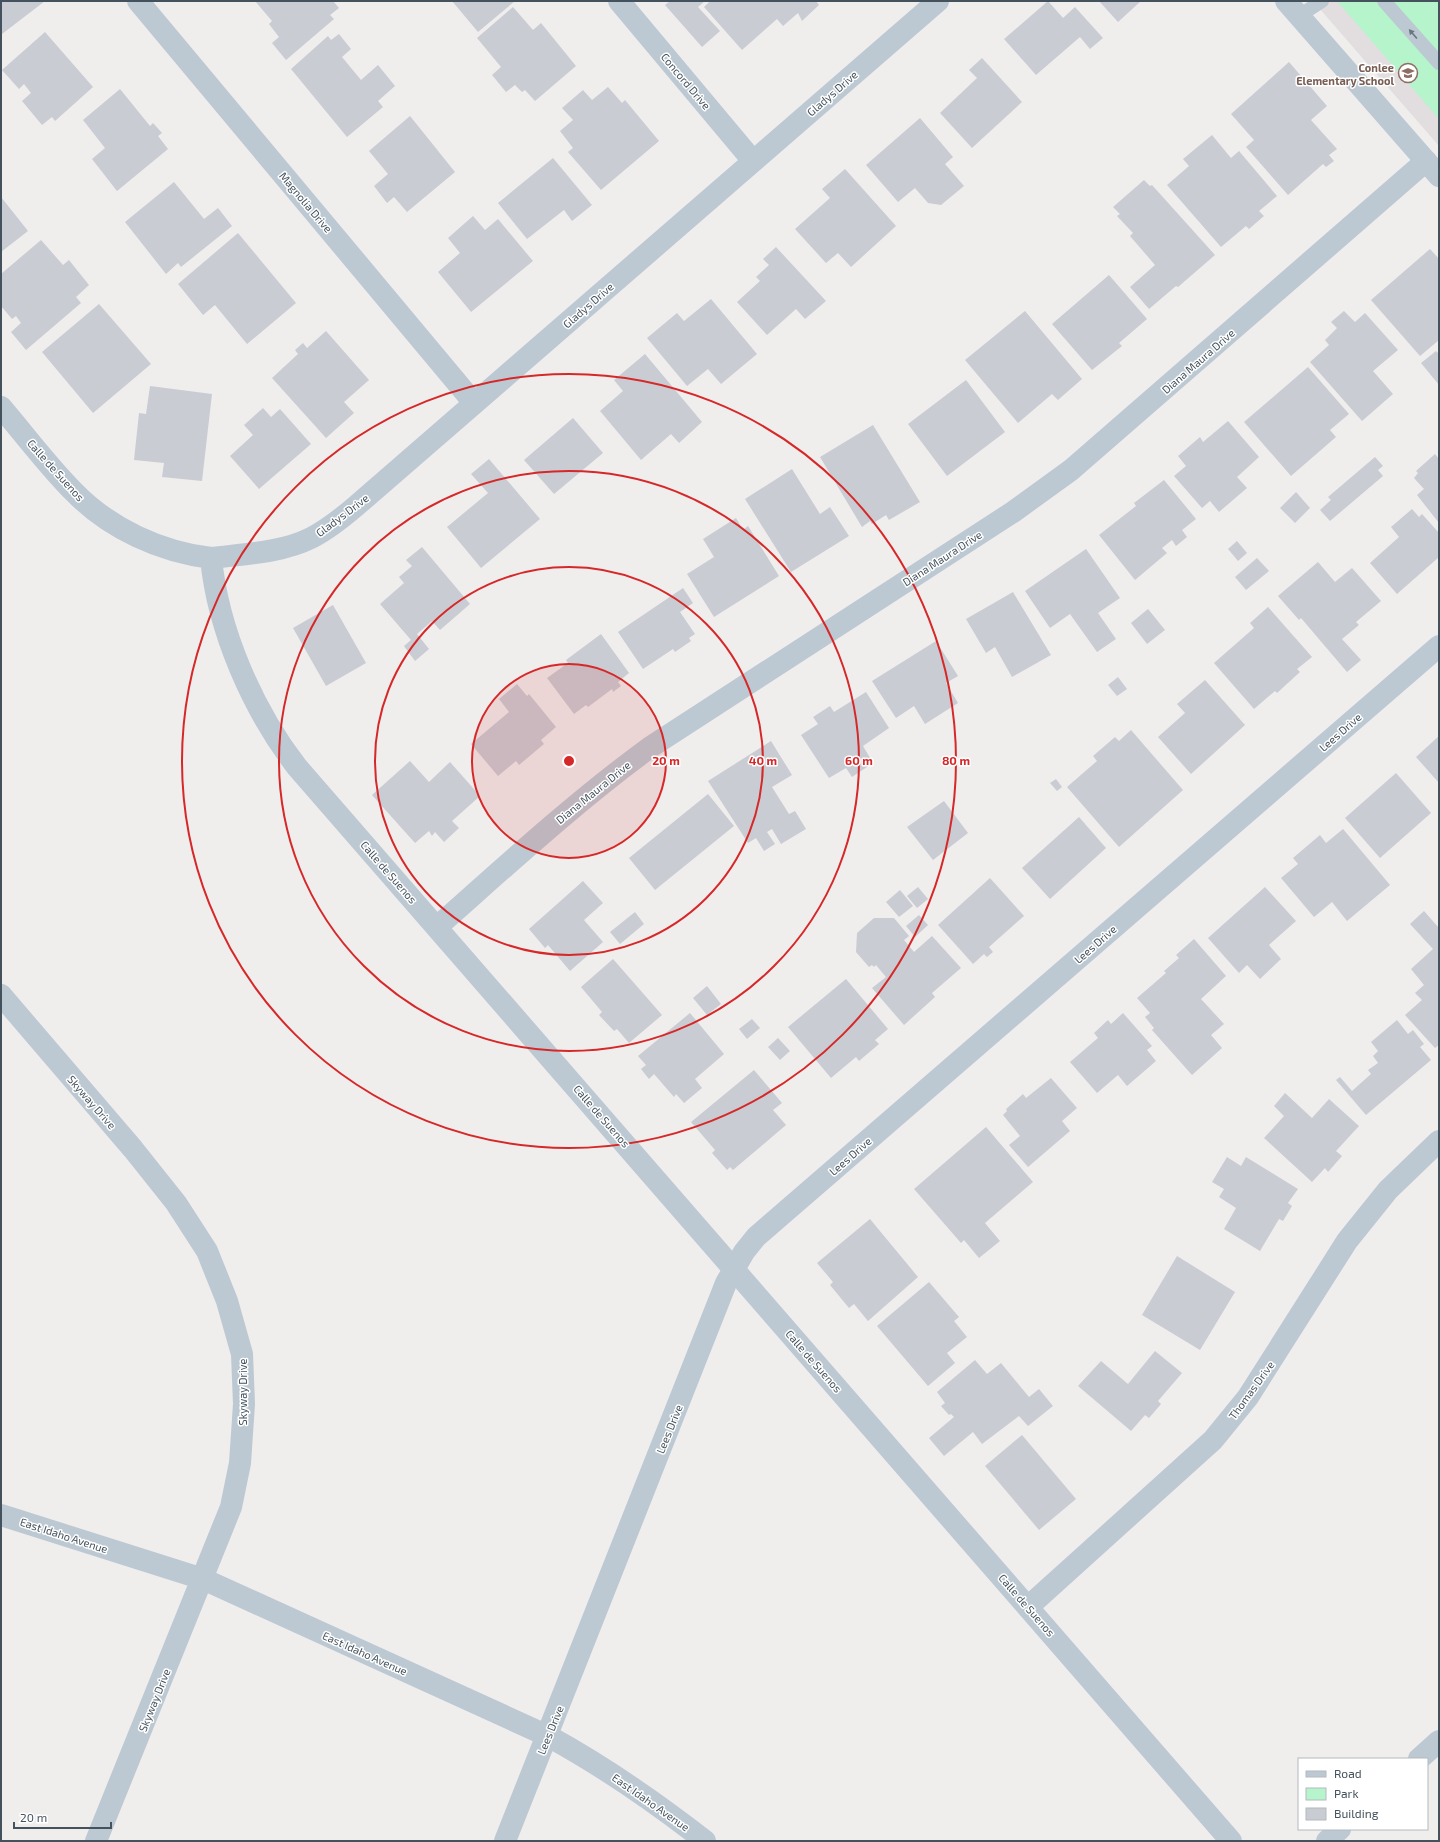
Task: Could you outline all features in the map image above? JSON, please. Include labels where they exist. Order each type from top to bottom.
[{"type":"street","name":"Magnolia Drive","points":[[138,1],[474,403]]},
{"type":"street","name":"Concord Drive","points":[[619,1],[753,161]]},
{"type":"street","name":"Gladys Drive","points":[[212,558],[288,546],[310,539],[330,526],[356,506],[938,1]]},
{"type":"street","points":[[1293,8],[1432,169]]},
{"type":"street","name":"Diana Maura Drive","points":[[437,927],[568,812],[609,778],[649,748],[1012,512],[1071,470],[1432,169]]},
{"type":"street","name":"Calle de Suenos","points":[[1,406],[74,493],[93,509],[117,525],[157,545],[192,556],[212,558],[216,593],[235,653],[268,726],[297,767],[1231,1841]]},
{"type":"street","name":"Lees Drive","points":[[505,1841],[734,1268],[756,1237],[1439,646]]},
{"type":"street","name":"Skyway Drive","points":[[1,995],[133,1149],[176,1203],[207,1252],[227,1301],[242,1354],[244,1404],[240,1463],[232,1508],[96,1841]]},
{"type":"street","name":"Thomas Drive","points":[[1028,1607],[1213,1440],[1248,1397],[1347,1241],[1388,1190],[1439,1141]]},
{"type":"street","name":"East Idaho Avenue","points":[[1,1515],[203,1579],[548,1736],[586,1757],[622,1781],[705,1841]]},
{"type":"street","points":[[1419,1758],[1439,1741]]},
{"type":"street","points":[[1327,1841],[1339,1830]]},
{"type":"lane","points":[[1293,8],[1322,1]]},
{"type":"lane","points":[[1384,1],[1439,63]]},
{"type":"shaded area","name":"Conlee Elementary School","points":[[1313,1],[1439,1],[1439,146]]},
{"type":"green space","name":"Conlee Elementary School","points":[[1337,1],[1439,1],[1439,119]]},
{"type":"building","points":[[1,1],[45,1],[2,34]]},
{"type":"building","points":[[255,1],[333,1],[339,8],[330,15],[334,19],[286,60],[272,43],[279,37],[269,24],[272,21]]},
{"type":"building","points":[[452,1],[515,1],[478,32]]},
{"type":"building","points":[[670,1],[705,1],[698,7],[720,31],[702,47],[665,5]]},
{"type":"building","points":[[710,1],[816,1],[819,5],[802,21],[798,13],[783,26],[777,19],[742,50],[704,7]]},
{"type":"building","points":[[1048,1],[1063,18],[1075,7],[1103,38],[1090,49],[1080,37],[1036,75],[1004,39]]},
{"type":"building","points":[[1099,1],[1141,1],[1118,22]]},
{"type":"building","points":[[513,7],[533,30],[541,23],[576,66],[535,101],[525,90],[522,92],[515,85],[506,92],[492,75],[501,67],[477,38]]},
{"type":"building","points":[[45,32],[93,87],[55,121],[52,117],[42,125],[22,101],[31,93],[24,84],[19,89],[2,70]]},
{"type":"building","points":[[339,34],[351,49],[342,57],[361,80],[378,65],[395,86],[378,101],[383,107],[347,137],[291,69],[328,36],[331,40]]},
{"type":"building","points":[[982,58],[1022,102],[972,148],[940,113],[977,78],[969,70]]},
{"type":"building","points":[[1289,62],[1327,106],[1311,120],[1337,149],[1329,155],[1334,161],[1326,167],[1323,164],[1288,195],[1246,147],[1254,140],[1231,114]]},
{"type":"building","points":[[608,87],[622,103],[625,100],[659,141],[601,190],[568,152],[573,148],[560,131],[573,120],[562,108],[583,90],[592,100]]},
{"type":"building","points":[[120,89],[150,126],[153,123],[162,133],[158,136],[168,149],[117,191],[92,159],[105,148],[83,120]]},
{"type":"building","points":[[410,116],[455,172],[407,212],[394,197],[387,203],[374,186],[388,174],[369,151]]},
{"type":"building","points":[[920,118],[953,157],[945,164],[964,186],[941,205],[928,203],[915,188],[898,202],[866,165]]},
{"type":"building","points":[[1212,135],[1231,158],[1239,151],[1277,196],[1259,211],[1264,216],[1249,229],[1246,226],[1221,247],[1167,185],[1189,166],[1183,159]]},
{"type":"building","points":[[553,158],[592,205],[572,221],[564,210],[527,239],[498,203]]},
{"type":"building","points":[[845,169],[896,226],[851,267],[838,253],[826,263],[795,229],[830,198],[822,189]]},
{"type":"building","points":[[1144,180],[1150,186],[1152,185],[1215,255],[1178,287],[1176,286],[1149,309],[1130,287],[1155,265],[1130,236],[1133,233],[1117,216],[1120,214],[1113,207]]},
{"type":"building","points":[[174,182],[204,219],[218,208],[232,226],[181,267],[178,263],[166,274],[125,222]]},
{"type":"building","points":[[1,197],[28,231],[1,252]]},
{"type":"building","points":[[473,216],[485,230],[498,219],[533,261],[471,312],[438,272],[460,253],[448,238]]},
{"type":"building","points":[[238,233],[296,303],[247,344],[215,305],[203,315],[178,284]]},
{"type":"building","points":[[41,240],[63,265],[69,260],[89,285],[76,297],[81,303],[26,350],[11,332],[21,323],[16,316],[12,319],[1,306],[1,274]]},
{"type":"building","points":[[776,247],[826,301],[805,319],[796,309],[767,335],[737,302],[760,281],[756,277],[769,265],[763,259]]},
{"type":"building","points":[[1430,249],[1439,259],[1439,340],[1420,356],[1371,300]]},
{"type":"building","points":[[1109,275],[1147,319],[1119,343],[1122,346],[1092,370],[1052,324]]},
{"type":"building","points":[[711,299],[757,354],[721,384],[708,369],[687,386],[647,338],[677,313],[684,321]]},
{"type":"building","points":[[99,304],[151,364],[93,413],[42,352]]},
{"type":"building","points":[[1025,311],[1082,379],[1058,400],[1052,394],[1018,423],[965,360]]},
{"type":"building","points":[[1344,311],[1355,322],[1365,313],[1398,350],[1373,371],[1393,394],[1362,421],[1310,362],[1329,345],[1325,340],[1337,328],[1331,322]]},
{"type":"building","points":[[326,331],[369,380],[344,402],[354,413],[326,438],[272,378],[298,354],[295,350],[303,343],[307,348]]},
{"type":"building","points":[[1436,351],[1439,354],[1439,385],[1421,363]]},
{"type":"building","points":[[645,354],[702,422],[679,443],[671,434],[641,460],[600,411],[623,391],[614,380]]},
{"type":"building","points":[[1308,367],[1349,414],[1330,430],[1336,437],[1291,476],[1244,422]]},
{"type":"building","points":[[966,380],[1005,432],[947,476],[908,424]]},
{"type":"building","points":[[150,386],[212,394],[202,481],[162,477],[164,463],[134,460],[139,413],[146,414]]},
{"type":"building","points":[[263,408],[271,417],[280,409],[311,444],[259,489],[230,456],[253,435],[244,425]]},
{"type":"building","points":[[573,418],[603,453],[554,494],[524,460]]},
{"type":"building","points":[[1228,421],[1259,457],[1237,477],[1247,488],[1219,512],[1210,501],[1202,508],[1174,476],[1186,466],[1178,456],[1200,437],[1203,442]]},
{"type":"building","points":[[873,425],[920,502],[889,520],[886,515],[872,524],[870,521],[862,527],[820,457]]},
{"type":"building","points":[[1435,454],[1439,459],[1439,523],[1417,495],[1424,489],[1414,478],[1418,473],[1416,471]]},
{"type":"building","points":[[1375,457],[1383,466],[1378,470],[1383,476],[1330,521],[1320,510],[1331,500],[1328,497]]},
{"type":"building","points":[[489,459],[540,519],[481,568],[447,527],[488,493],[471,474]]},
{"type":"building","points":[[792,469],[820,514],[830,507],[849,536],[791,572],[745,499]]},
{"type":"building","points":[[1164,480],[1196,519],[1182,530],[1187,537],[1176,546],[1172,540],[1162,548],[1167,553],[1135,580],[1099,535],[1136,506],[1134,503]]},
{"type":"building","points":[[1296,492],[1310,508],[1295,523],[1280,508]]},
{"type":"building","points":[[1412,509],[1419,517],[1422,514],[1439,533],[1439,557],[1397,594],[1370,563],[1399,537],[1391,527]]},
{"type":"building","points":[[736,518],[743,530],[748,526],[779,576],[714,617],[687,574],[714,557],[703,539]]},
{"type":"building","points":[[1237,541],[1247,553],[1238,561],[1228,549]]},
{"type":"building","points":[[422,547],[470,604],[440,630],[432,621],[417,634],[429,649],[415,661],[404,646],[411,640],[380,604],[404,583],[399,577],[412,566],[406,560]]},
{"type":"building","points":[[1086,549],[1120,598],[1098,613],[1116,639],[1097,652],[1070,614],[1050,628],[1025,591]]},
{"type":"building","points":[[1257,558],[1269,571],[1246,590],[1235,577]]},
{"type":"building","points":[[1318,562],[1335,582],[1352,568],[1381,601],[1356,622],[1359,625],[1342,639],[1361,660],[1347,672],[1301,618],[1299,620],[1278,596]]},
{"type":"building","points":[[683,588],[693,603],[680,612],[695,634],[689,638],[691,641],[675,652],[673,649],[643,669],[618,632]]},
{"type":"building","points":[[1013,592],[1051,655],[1012,677],[995,647],[986,653],[966,619]]},
{"type":"building","points":[[333,605],[366,663],[326,686],[293,628]]},
{"type":"building","points":[[1268,607],[1312,657],[1297,669],[1300,672],[1277,693],[1275,691],[1254,709],[1214,663],[1254,628],[1250,623]]},
{"type":"building","points":[[1148,609],[1165,630],[1147,644],[1131,623]]},
{"type":"building","points":[[601,634],[629,673],[618,682],[621,686],[613,692],[612,689],[588,707],[586,705],[574,714],[547,678],[568,663],[566,660]]},
{"type":"building","points":[[936,641],[958,676],[946,683],[958,703],[925,724],[914,706],[896,718],[872,681]]},
{"type":"building","points":[[1118,677],[1127,689],[1117,696],[1108,685]]},
{"type":"building","points":[[1205,680],[1245,725],[1191,774],[1158,737],[1185,713],[1177,704]]},
{"type":"building","points":[[517,684],[527,696],[529,694],[556,727],[541,740],[544,744],[519,765],[516,761],[498,776],[471,744],[509,712],[499,699]]},
{"type":"building","points":[[866,692],[889,728],[863,746],[873,763],[852,777],[846,768],[829,778],[801,735],[818,724],[813,717],[830,706],[834,712]]},
{"type":"building","points":[[1131,730],[1183,790],[1119,847],[1067,787],[1097,761],[1093,756],[1115,737],[1119,741]]},
{"type":"building","points":[[1439,736],[1439,783],[1416,757]]},
{"type":"building","points":[[771,741],[792,775],[772,787],[789,814],[795,811],[806,829],[781,844],[772,829],[767,832],[775,844],[764,851],[756,838],[748,843],[708,781]]},
{"type":"building","points":[[410,761],[429,782],[450,762],[480,796],[452,821],[459,828],[444,842],[435,832],[432,836],[429,831],[415,843],[372,795]]},
{"type":"building","points":[[1396,773],[1431,813],[1380,858],[1345,818]]},
{"type":"building","points":[[1056,779],[1062,787],[1057,791],[1050,783]]},
{"type":"building","points":[[708,794],[734,826],[655,890],[629,858]]},
{"type":"building","points":[[944,801],[968,833],[933,860],[907,827]]},
{"type":"building","points":[[1079,817],[1106,848],[1050,899],[1022,868]]},
{"type":"building","points":[[1343,829],[1390,885],[1347,921],[1332,902],[1314,917],[1281,878],[1298,864],[1293,858],[1320,835],[1326,843]]},
{"type":"building","points":[[990,878],[1024,916],[989,947],[993,952],[987,957],[984,954],[973,964],[938,925]]},
{"type":"building","points":[[583,881],[603,903],[584,920],[603,942],[570,971],[548,945],[545,948],[529,929]]},
{"type":"building","points":[[918,887],[928,899],[917,908],[907,896]]},
{"type":"building","points":[[1265,887],[1296,921],[1269,945],[1281,959],[1260,979],[1247,965],[1239,973],[1208,938]]},
{"type":"building","points":[[900,890],[913,906],[899,917],[886,902]]},
{"type":"building","points":[[1424,911],[1439,928],[1439,1045],[1435,1048],[1405,1015],[1422,1000],[1415,993],[1424,985],[1411,969],[1433,949],[1410,924]]},
{"type":"building","points":[[635,912],[644,924],[620,944],[610,932]]},
{"type":"building","points":[[919,915],[928,925],[915,937],[906,926]]},
{"type":"building","points":[[874,918],[894,918],[909,936],[904,940],[914,952],[932,936],[961,968],[932,993],[935,997],[904,1025],[872,988],[886,977],[876,965],[874,967],[872,965],[869,967],[856,952],[857,933]]},
{"type":"building","points":[[1194,939],[1226,976],[1201,999],[1224,1024],[1211,1035],[1222,1048],[1192,1075],[1152,1030],[1154,1028],[1145,1017],[1150,1013],[1137,998],[1166,973],[1164,971],[1179,958],[1176,955]]},
{"type":"building","points":[[613,959],[662,1015],[629,1043],[617,1029],[614,1031],[599,1015],[602,1012],[581,987]]},
{"type":"building","points":[[846,979],[888,1029],[875,1040],[879,1044],[859,1061],[856,1057],[831,1078],[788,1027]]},
{"type":"building","points":[[707,986],[721,1004],[707,1015],[693,998]]},
{"type":"building","points":[[690,1013],[724,1054],[695,1079],[702,1088],[684,1103],[676,1094],[674,1097],[654,1074],[649,1079],[641,1069],[646,1065],[638,1056]]},
{"type":"building","points":[[1123,1013],[1152,1046],[1147,1050],[1156,1061],[1127,1086],[1118,1075],[1097,1093],[1070,1062],[1098,1038],[1094,1033],[1108,1020],[1111,1024]]},
{"type":"building","points":[[752,1019],[760,1028],[747,1039],[739,1029]]},
{"type":"building","points":[[1397,1020],[1408,1034],[1413,1030],[1424,1044],[1420,1047],[1431,1060],[1366,1115],[1336,1080],[1340,1077],[1352,1091],[1371,1074],[1368,1070],[1378,1063],[1373,1056],[1378,1051],[1371,1042]]},
{"type":"building","points":[[778,1038],[790,1051],[780,1060],[768,1047]]},
{"type":"building","points":[[754,1070],[782,1103],[773,1110],[786,1125],[733,1170],[730,1167],[727,1170],[712,1153],[715,1150],[691,1122]]},
{"type":"building","points":[[1051,1078],[1077,1108],[1062,1121],[1070,1131],[1028,1167],[1009,1145],[1020,1136],[1003,1115],[1007,1111],[1006,1109],[1023,1094],[1026,1098]]},
{"type":"building","points":[[1285,1093],[1312,1118],[1329,1099],[1359,1126],[1336,1151],[1342,1156],[1328,1172],[1325,1168],[1312,1182],[1264,1138],[1284,1116],[1274,1106]]},
{"type":"building","points":[[986,1127],[1033,1182],[985,1223],[1000,1241],[979,1258],[964,1240],[961,1243],[914,1189]]},
{"type":"building","points":[[1227,1157],[1241,1166],[1246,1157],[1298,1189],[1288,1203],[1292,1206],[1283,1221],[1279,1219],[1260,1251],[1224,1229],[1236,1208],[1219,1197],[1224,1189],[1212,1182]]},
{"type":"building","points":[[870,1219],[918,1277],[868,1321],[854,1304],[849,1308],[830,1285],[833,1282],[817,1263]]},
{"type":"building","points":[[1177,1256],[1235,1292],[1200,1350],[1142,1315]]},
{"type":"building","points":[[929,1282],[959,1317],[954,1321],[967,1337],[947,1353],[955,1363],[928,1386],[877,1326]]},
{"type":"building","points":[[1155,1351],[1182,1373],[1158,1401],[1161,1404],[1149,1418],[1145,1415],[1131,1431],[1078,1386],[1101,1361],[1128,1384]]},
{"type":"building","points":[[975,1360],[987,1374],[1001,1363],[1029,1397],[1039,1389],[1053,1406],[1028,1426],[1019,1416],[982,1444],[973,1432],[944,1456],[929,1438],[954,1417],[951,1414],[949,1415],[941,1406],[945,1403],[937,1392]]},
{"type":"building","points":[[1022,1435],[1076,1499],[1039,1530],[985,1466]]},
{"type":"place","name":"Conlee Elementary School","points":[[1408,73]]}]
